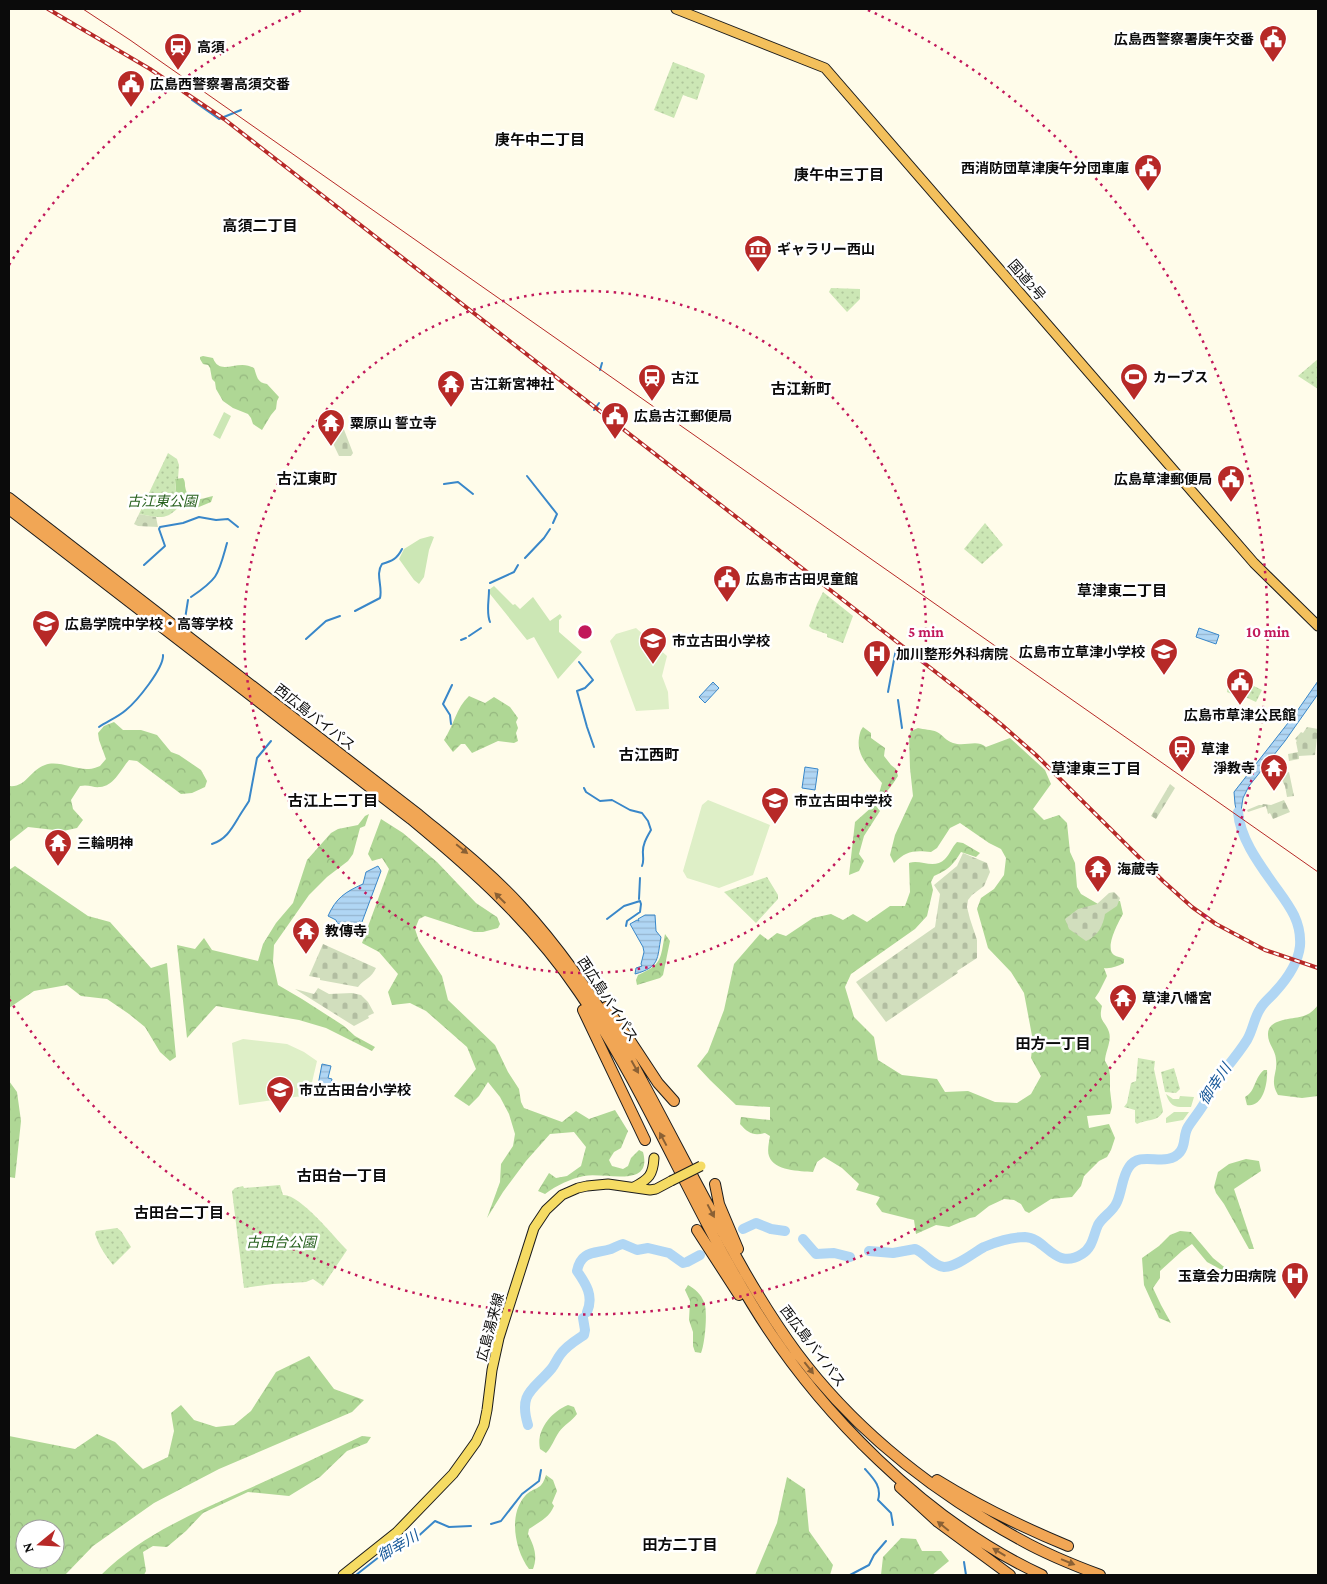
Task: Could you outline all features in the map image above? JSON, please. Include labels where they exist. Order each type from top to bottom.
[{"type":"highway","name":"国道2号","points":[[676,9],[825,68],[1254,563],[1318,626]]},
{"type":"highway","name":"西広島バイパス","points":[[9,498],[440,832],[500,884],[536,930],[580,980],[619,1038],[719,1227],[745,1272],[780,1328],[819,1380],[867,1431],[919,1475],[1022,1541],[1057,1558],[1100,1575]]},
{"type":"highway","name":"西広島バイパス","points":[[9,509],[411,819],[462,862],[536,930],[600,1025],[670,1151],[730,1266],[771,1335],[792,1363],[847,1428],[908,1486],[977,1538],[1008,1558],[1042,1575]]},
{"type":"highway","points":[[536,930],[593,989],[658,1083],[674,1101]]},
{"type":"highway","points":[[536,930],[589,1021],[645,1140]]},
{"type":"highway","points":[[715,1184],[719,1204],[739,1250],[780,1328]]},
{"type":"highway","points":[[697,1230],[743,1300],[771,1335]]},
{"type":"highway","points":[[820,1397],[841,1428],[901,1489],[945,1527],[1010,1575]]},
{"type":"highway","points":[[867,1431],[936,1480],[962,1495],[1020,1526],[1068,1546]]},
{"type":"main road","points":[[634,1187],[650,1176],[654,1167],[654,1158]]},
{"type":"main road","name":"広島湯来線","points":[[343,1575],[383,1545],[396,1532],[453,1474],[476,1442],[484,1426],[492,1370],[499,1338],[534,1228],[542,1214],[562,1195],[578,1188],[608,1184],[653,1190],[704,1164]]},
{"type":"green space","points":[[673,62],[705,76],[697,100],[683,95],[674,118],[654,110]]},
{"type":"green space","points":[[831,288],[860,289],[860,299],[847,312],[829,292]]},
{"type":"green space","points":[[203,356],[213,358],[220,366],[248,365],[254,368],[259,381],[267,384],[279,397],[276,409],[262,430],[253,424],[248,414],[233,408],[223,401],[212,379],[210,368],[208,365],[203,364],[200,359]]},
{"type":"green space","points":[[1318,359],[1318,389],[1298,376]]},
{"type":"green space","points":[[224,412],[231,416],[220,439],[213,435]]},
{"type":"green space","points":[[339,422],[341,427],[343,427],[353,453],[351,456],[339,456],[327,431]]},
{"type":"green space","name":"古江東公園","points":[[168,453],[177,459],[179,465],[178,479],[175,479],[180,505],[171,514],[166,516],[156,517],[139,514]]},
{"type":"green space","points":[[183,478],[189,496],[195,499],[213,496],[211,502],[194,509],[180,505],[175,479]]},
{"type":"green space","points":[[139,514],[156,517],[158,527],[134,524]]},
{"type":"green space","points":[[985,523],[1003,545],[982,564],[964,549]]},
{"type":"green space","points":[[434,537],[429,550],[424,577],[419,584],[399,559],[404,549],[420,539]]},
{"type":"green space","points":[[494,586],[513,605],[515,604],[520,609],[533,597],[550,621],[560,614],[562,617],[559,620],[559,632],[582,652],[558,679],[534,637],[527,640],[490,594],[490,589]]},
{"type":"green space","points":[[823,592],[853,616],[843,643],[827,637],[827,634],[812,629],[809,626]]},
{"type":"green space","points":[[636,628],[667,656],[662,676],[668,692],[669,709],[636,711],[610,641],[616,634]]},
{"type":"green space","points":[[1229,674],[1262,690],[1256,702],[1243,696],[1244,693],[1239,690],[1236,696],[1227,692]]},
{"type":"green space","points":[[469,696],[485,703],[494,697],[510,707],[518,718],[516,733],[518,741],[514,743],[498,741],[472,753],[465,744],[461,744],[453,752],[444,740],[458,711]]},
{"type":"green space","points":[[114,722],[123,730],[141,730],[157,735],[171,752],[179,755],[201,770],[207,781],[205,787],[192,793],[181,794],[137,761],[129,760],[109,784],[100,787],[80,786],[71,800],[73,809],[83,820],[77,828],[63,831],[28,827],[9,842],[9,786],[15,786],[24,782],[35,771],[45,765],[61,764],[84,769],[100,766],[106,759],[98,733],[104,726]]},
{"type":"green space","points":[[863,727],[871,733],[871,738],[885,748],[884,756],[896,769],[898,776],[887,791],[878,797],[882,783],[865,762],[860,751],[859,738]]},
{"type":"green space","points":[[1307,727],[1318,729],[1315,755],[1299,756],[1299,759],[1289,761],[1288,754],[1298,752],[1295,739]]},
{"type":"green space","points":[[918,728],[935,731],[948,741],[957,744],[979,744],[986,747],[1010,738],[1045,770],[1051,784],[1033,809],[1044,820],[1059,815],[1067,823],[1070,852],[1075,863],[1077,887],[1081,894],[1098,904],[1110,899],[1120,901],[1123,914],[1113,934],[1111,952],[1124,959],[1124,963],[1112,968],[1104,968],[1107,976],[1095,998],[1102,1006],[1101,1018],[1110,1035],[1105,1061],[1109,1068],[1112,1107],[1110,1114],[1087,1116],[1089,1128],[1109,1124],[1115,1138],[1107,1157],[1099,1161],[1084,1176],[1081,1186],[1072,1197],[1051,1199],[1029,1213],[1025,1211],[1021,1204],[1014,1200],[1004,1199],[989,1206],[975,1217],[949,1227],[936,1225],[916,1234],[914,1220],[882,1212],[876,1204],[880,1197],[856,1190],[859,1184],[842,1168],[824,1157],[817,1162],[813,1172],[788,1169],[776,1165],[768,1154],[770,1136],[765,1133],[751,1133],[740,1124],[741,1117],[770,1120],[770,1107],[736,1105],[697,1066],[708,1052],[724,1010],[734,964],[760,934],[768,940],[777,933],[786,936],[813,918],[831,914],[843,920],[853,914],[867,922],[890,906],[905,906],[910,892],[909,863],[936,864],[941,862],[947,857],[957,842],[963,843],[980,853],[976,857],[961,852],[950,867],[934,876],[931,882],[933,890],[927,916],[915,929],[851,974],[845,987],[854,1017],[874,1037],[878,1060],[902,1075],[937,1079],[945,1092],[968,1091],[995,1102],[1017,1103],[1031,1094],[1041,1076],[1031,1058],[1033,1041],[1024,993],[1011,972],[988,948],[977,909],[981,898],[994,889],[1004,875],[1006,858],[1001,849],[960,823],[950,828],[937,848],[931,852],[911,852],[902,856],[894,863],[890,855],[895,835],[913,796],[909,736],[911,731]]},
{"type":"green space","points":[[1289,772],[1294,796],[1287,797],[1281,778],[1270,777],[1271,775],[1276,776]]},
{"type":"green space","points":[[1170,784],[1175,788],[1156,819],[1151,816]]},
{"type":"green space","points":[[708,800],[770,825],[753,875],[719,888],[687,878],[683,871],[702,805]]},
{"type":"green space","points":[[1284,800],[1290,812],[1273,819],[1270,813],[1268,814],[1266,806],[1248,812],[1247,810],[1259,805],[1271,805]]},
{"type":"green space","points":[[873,806],[876,806],[880,811],[864,836],[859,854],[864,861],[859,871],[849,875],[855,822]]},
{"type":"green space","points":[[369,814],[365,826],[360,828],[353,854],[348,861],[327,877],[309,895],[274,945],[273,962],[278,985],[344,1026],[355,1036],[375,1047],[372,1051],[326,1028],[299,1020],[216,1006],[187,1038],[177,945],[195,949],[204,938],[212,950],[258,961],[263,944],[276,923],[293,903],[307,860],[331,833],[338,829],[358,825]]},
{"type":"green space","points":[[381,819],[403,833],[437,862],[476,903],[497,917],[500,924],[498,928],[483,932],[474,932],[425,916],[419,919],[415,929],[419,941],[442,976],[448,1000],[495,1045],[508,1072],[519,1089],[524,1108],[562,1122],[576,1111],[589,1119],[615,1110],[628,1131],[621,1148],[614,1152],[609,1160],[612,1166],[623,1169],[628,1166],[631,1158],[639,1150],[643,1152],[644,1163],[641,1171],[634,1175],[625,1176],[584,1176],[564,1183],[545,1194],[538,1191],[549,1173],[556,1178],[567,1176],[581,1166],[586,1147],[574,1132],[550,1134],[526,1161],[487,1218],[500,1182],[501,1164],[513,1146],[515,1134],[509,1114],[500,1097],[488,1082],[479,1096],[469,1106],[454,1096],[476,1069],[467,1047],[426,1011],[410,1003],[392,1005],[388,992],[398,974],[379,952],[362,943],[389,869],[382,858],[372,861],[368,854]]},
{"type":"green space","points":[[963,853],[987,863],[990,872],[984,886],[968,900],[967,907],[977,940],[977,958],[886,1022],[856,982],[935,927],[940,894],[934,885],[957,866]]},
{"type":"green space","points":[[15,866],[88,916],[110,922],[151,968],[167,963],[176,1057],[170,1061],[160,1052],[145,1027],[107,999],[81,996],[67,985],[34,991],[9,1008],[9,870]]},
{"type":"green space","points":[[767,877],[778,895],[778,899],[756,923],[724,892]]},
{"type":"green space","points":[[1114,892],[1120,898],[1117,906],[1105,914],[1103,923],[1094,936],[1086,941],[1069,929],[1065,919],[1078,909],[1097,904],[1109,893]]},
{"type":"green space","points":[[665,934],[670,941],[663,975],[660,978],[637,985],[638,975],[652,967],[659,960]]},
{"type":"green space","points":[[323,944],[376,968],[358,987],[309,976]]},
{"type":"green space","points":[[318,988],[329,994],[352,993],[361,995],[368,1002],[374,1013],[354,1026],[295,989],[314,994]]},
{"type":"green space","points":[[1318,1005],[1318,1096],[1302,1098],[1278,1095],[1274,1085],[1276,1057],[1268,1038],[1269,1029],[1277,1022],[1308,1014]]},
{"type":"green space","points":[[243,1039],[287,1044],[317,1061],[309,1095],[239,1105],[232,1043]]},
{"type":"green space","points":[[1138,1058],[1155,1061],[1154,1069],[1163,1111],[1155,1119],[1137,1124],[1135,1122],[1135,1110],[1124,1107],[1127,1103],[1131,1083],[1136,1081]]},
{"type":"green space","points":[[1174,1068],[1180,1089],[1176,1093],[1165,1092],[1161,1072]]},
{"type":"green space","points":[[1264,1070],[1267,1070],[1267,1075],[1261,1099],[1257,1103],[1247,1105],[1245,1097],[1249,1094]]},
{"type":"green space","points":[[9,1081],[17,1092],[21,1121],[15,1178],[9,1177]]},
{"type":"green space","points":[[1166,1094],[1173,1099],[1179,1099],[1180,1096],[1194,1097],[1191,1107],[1172,1105]]},
{"type":"green space","points":[[1174,1112],[1189,1112],[1183,1120],[1166,1123],[1166,1118]]},
{"type":"green space","points":[[1246,1159],[1259,1161],[1261,1171],[1234,1189],[1254,1249],[1249,1249],[1214,1187],[1218,1172],[1229,1164]]},
{"type":"green space","name":"古田台公園","points":[[280,1185],[283,1195],[298,1201],[347,1250],[323,1286],[313,1279],[306,1282],[244,1288],[232,1191],[243,1186],[244,1188]]},
{"type":"green space","points":[[117,1228],[131,1247],[113,1265],[102,1250],[95,1234],[96,1231]]},
{"type":"green space","points":[[1180,1231],[1191,1232],[1213,1258],[1228,1270],[1231,1277],[1207,1262],[1192,1244],[1182,1251],[1160,1271],[1160,1278],[1153,1288],[1171,1323],[1159,1318],[1144,1285],[1142,1258],[1159,1246],[1170,1235]]},
{"type":"green space","points":[[688,1285],[699,1294],[705,1306],[706,1327],[701,1353],[695,1352],[693,1346],[693,1332],[689,1320],[690,1301],[685,1290]]},
{"type":"green space","points":[[309,1356],[334,1389],[364,1400],[352,1412],[219,1469],[154,1503],[93,1546],[65,1575],[9,1575],[9,1436],[75,1449],[97,1434],[115,1442],[143,1469],[168,1457],[174,1431],[171,1413],[181,1405],[194,1420],[216,1427],[234,1425],[251,1411],[276,1372]]},
{"type":"green space","points":[[568,1405],[574,1407],[577,1414],[559,1432],[546,1453],[540,1449],[540,1435],[546,1422],[556,1412]]},
{"type":"green space","points":[[362,1436],[371,1437],[367,1443],[347,1451],[320,1477],[289,1496],[248,1492],[203,1513],[167,1547],[153,1546],[143,1552],[146,1571],[144,1575],[101,1575],[151,1536]]},
{"type":"green space","points":[[546,1475],[553,1480],[557,1491],[552,1503],[554,1506],[549,1514],[529,1529],[528,1534],[534,1547],[535,1555],[533,1569],[529,1569],[517,1543],[515,1532],[516,1513],[525,1496],[542,1484]]},
{"type":"green space","points":[[787,1477],[805,1489],[809,1531],[833,1565],[830,1575],[755,1575],[777,1523]]},
{"type":"green space","points":[[901,1538],[916,1539],[922,1551],[941,1551],[949,1561],[932,1575],[881,1575],[883,1557]]},
{"type":"water","points":[[1199,628],[1219,635],[1216,644],[1196,637]]},
{"type":"water","points":[[1318,681],[1318,694],[1285,741],[1249,786],[1243,798],[1239,824],[1234,792],[1295,714]]},
{"type":"water","points":[[713,682],[719,688],[705,703],[699,697]]},
{"type":"water","points":[[805,767],[818,769],[815,790],[802,788]]},
{"type":"water","points":[[378,866],[381,871],[362,922],[359,921],[353,930],[337,923],[336,920],[328,916],[338,900],[346,893],[363,884],[366,872]]},
{"type":"water","points":[[645,915],[655,915],[656,931],[661,937],[658,957],[649,968],[635,974],[636,968],[642,966],[644,952],[630,924],[637,920],[639,921],[638,919]]},
{"type":"water","points":[[322,1064],[331,1066],[328,1078],[332,1079],[330,1087],[318,1085]]},
{"type":"waterway","points":[[192,100],[219,119],[241,110]]},
{"type":"waterway","points":[[600,370],[602,363]]},
{"type":"waterway","points":[[594,410],[599,403]]},
{"type":"waterway","points":[[527,476],[557,514],[553,523]]},
{"type":"waterway","points":[[444,484],[458,482],[473,494]]},
{"type":"waterway","points":[[144,565],[165,546],[160,527],[183,523],[199,517],[216,520],[228,519],[238,527]]},
{"type":"waterway","points":[[525,558],[550,529]]},
{"type":"waterway","points":[[191,597],[207,585],[216,575],[227,543]]},
{"type":"waterway","points":[[355,611],[380,598],[380,568],[382,564],[396,557],[402,549]]},
{"type":"waterway","points":[[490,583],[514,572],[518,565]]},
{"type":"waterway","points":[[489,590],[488,611],[490,622]]},
{"type":"waterway","points":[[185,619],[188,600]]},
{"type":"waterway","points":[[306,639],[326,621],[340,616]]},
{"type":"waterway","points":[[469,636],[481,628]]},
{"type":"waterway","points":[[461,640],[466,638]]},
{"type":"waterway","points":[[888,692],[896,649]]},
{"type":"waterway","points":[[99,727],[131,706],[155,676],[163,655]]},
{"type":"waterway","points":[[579,662],[593,680],[585,688],[577,691],[594,747]]},
{"type":"waterway","points":[[451,724],[450,715],[443,704],[452,685]]},
{"type":"waterway","points":[[898,700],[902,728]]},
{"type":"waterway","points":[[212,844],[222,839],[229,832],[249,801],[257,758],[271,741]]},
{"type":"waterway","points":[[584,788],[586,792],[600,801],[612,800],[630,810],[642,813],[648,821],[651,830],[644,844],[642,866]]},
{"type":"waterway","name":"御幸川","points":[[869,1251],[893,1253],[915,1249],[936,1264],[944,1267],[959,1262],[993,1243],[1025,1237],[1039,1242],[1058,1256],[1065,1259],[1073,1258],[1082,1254],[1088,1248],[1098,1225],[1111,1211],[1119,1198],[1123,1180],[1129,1167],[1134,1162],[1140,1159],[1168,1159],[1180,1152],[1188,1127],[1203,1105],[1212,1087],[1247,1040],[1256,1016],[1288,976],[1299,953],[1300,936],[1296,919],[1250,848],[1242,831],[1238,812]]},
{"type":"waterway","points":[[639,899],[640,878]]},
{"type":"waterway","points":[[607,919],[624,906],[640,901]]},
{"type":"waterway","points":[[626,926],[627,921],[640,912],[640,901]]},
{"type":"waterway","name":"御幸川","points":[[743,1229],[756,1223],[771,1229],[785,1231]]},
{"type":"waterway","name":"御幸川","points":[[803,1239],[816,1254],[834,1253],[850,1257]]},
{"type":"waterway","name":"御幸川","points":[[587,1312],[590,1301],[588,1290],[577,1271],[579,1264],[585,1256],[623,1244],[637,1250],[648,1248],[669,1253],[683,1263],[700,1255]]},
{"type":"waterway","name":"御幸川","points":[[528,1425],[525,1414],[526,1398],[552,1368],[562,1352],[584,1335],[583,1318]]},
{"type":"waterway","points":[[865,1469],[876,1483],[879,1491],[878,1500],[891,1513],[893,1525]]},
{"type":"waterway","name":"御幸川","points":[[491,1524],[501,1521],[522,1494],[539,1481],[541,1470]]},
{"type":"waterway","name":"御幸川","points":[[356,1575],[393,1546],[414,1540],[435,1521],[449,1527],[471,1526]]},
{"type":"waterway","points":[[850,1575],[869,1565],[874,1555],[886,1541]]},
{"type":"waterway","points":[[964,1562],[966,1575]]},
{"type":"tram line","points":[[83,9],[130,40],[1318,872]]},
{"type":"railway","points":[[48,9],[150,69],[224,119],[964,694],[1036,755],[1163,881],[1192,907],[1216,924],[1265,950],[1318,968]]},
{"type":"place","name":"広島西警察署庚午交番","points":[[1273,63]]},
{"type":"place","name":"高須","points":[[178,71]]},
{"type":"place","name":"広島西警察署高須交番","points":[[131,108]]},
{"type":"place","name":"西消防団草津庚午分団車庫","points":[[1148,192]]},
{"type":"place","name":"ギャラリー西山","points":[[758,273]]},
{"type":"place","name":"カーブス","points":[[1134,401]]},
{"type":"place","name":"古江","points":[[652,402]]},
{"type":"place","name":"古江新宮神社","points":[[451,408]]},
{"type":"place","name":"広島古江郵便局","points":[[615,440]]},
{"type":"place","name":"粟原山 誓立寺","points":[[331,447]]},
{"type":"place","name":"広島草津郵便局","points":[[1231,503]]},
{"type":"place","name":"広島市古田児童館","points":[[727,603]]},
{"type":"place","name":"広島学院中学校・高等学校","points":[[46,648]]},
{"type":"place","name":"市立古田小学校","points":[[653,665]]},
{"type":"place","name":"広島市立草津小学校","points":[[1164,676]]},
{"type":"place","name":"加川整形外科病院","points":[[877,678]]},
{"type":"place","name":"広島市草津公民館","points":[[1240,706]]},
{"type":"place","name":"草津","points":[[1182,773]]},
{"type":"place","name":"淨教寺","points":[[1274,792]]},
{"type":"place","name":"市立古田中学校","points":[[775,825]]},
{"type":"place","name":"三輪明神","points":[[58,867]]},
{"type":"place","name":"海蔵寺","points":[[1098,893]]},
{"type":"place","name":"教傳寺","points":[[306,955]]},
{"type":"place","name":"草津八幡宮","points":[[1123,1022]]},
{"type":"place","name":"市立古田台小学校","points":[[280,1114]]},
{"type":"place","name":"玉章会力田病院","points":[[1295,1300]]},
{"type":"district","name":"庚午中二丁目","points":[[540,140]]},
{"type":"district","name":"庚午中三丁目","points":[[839,175]]},
{"type":"district","name":"高須二丁目","points":[[260,226]]},
{"type":"district","name":"古江新町","points":[[801,389]]},
{"type":"district","name":"古江東町","points":[[307,479]]},
{"type":"district","name":"草津東二丁目","points":[[1122,591]]},
{"type":"district","name":"古江西町","points":[[649,755]]},
{"type":"district","name":"草津東三丁目","points":[[1096,769]]},
{"type":"district","name":"古江上二丁目","points":[[333,801]]},
{"type":"district","name":"田方一丁目","points":[[1053,1044]]},
{"type":"district","name":"古田台一丁目","points":[[342,1176]]},
{"type":"district","name":"古田台二丁目","points":[[179,1213]]},
{"type":"district","name":"田方二丁目","points":[[680,1545]]}]
